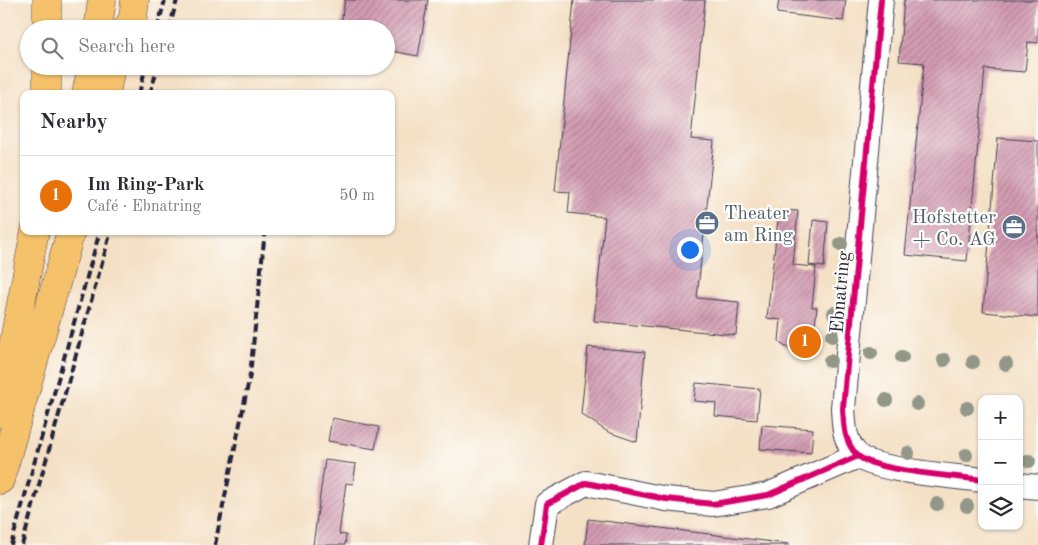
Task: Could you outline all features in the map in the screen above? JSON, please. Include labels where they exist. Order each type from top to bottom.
[{"type":"highway","points":[[46,0],[47,20]]},
{"type":"highway","points":[[99,20],[102,0]]},
{"type":"highway","points":[[120,20],[123,0]]},
{"type":"highway","points":[[132,20],[135,0]]},
{"type":"highway","points":[[47,75],[47,90]]},
{"type":"highway","points":[[87,90],[90,75]]},
{"type":"highway","points":[[107,90],[109,75]]},
{"type":"highway","points":[[0,412],[34,235]]},
{"type":"highway","points":[[0,425],[52,235]]},
{"type":"highway","points":[[0,480],[70,235]]},
{"type":"street","name":"Ebnatring","points":[[858,456],[845,437],[843,408],[881,0]]},
{"type":"street","points":[[541,545],[547,504],[586,483],[666,499],[713,504],[768,496],[858,456],[884,467],[978,479]]},
{"type":"street","points":[[1023,485],[1038,487]]},
{"type":"building","points":[[345,0],[428,0],[418,56],[395,52],[395,20],[342,20]]},
{"type":"building","points":[[574,0],[705,0],[691,139],[714,141],[697,298],[739,302],[736,335],[594,321],[605,217],[568,213],[570,192],[555,191]]},
{"type":"building","points":[[779,0],[846,0],[843,21],[777,13]]},
{"type":"building","points":[[904,0],[1038,0],[1038,43],[1028,42],[1025,72],[985,69],[967,261],[905,255],[924,63],[899,61]]},
{"type":"building","name":"Hofstetter + Co. AG","points":[[998,138],[1038,141],[1038,317],[983,312]]},
{"type":"building","points":[[779,210],[798,211],[793,265],[816,267],[812,307],[817,307],[813,342],[807,348],[785,347],[779,341],[781,320],[767,318]]},
{"type":"building","points":[[813,220],[828,222],[824,267],[809,265]]},
{"type":"building","points":[[588,347],[645,352],[637,442],[608,432],[581,414]]},
{"type":"building","points":[[696,383],[760,389],[757,420],[715,416],[716,403],[694,401]]},
{"type":"building","points":[[332,418],[379,427],[375,449],[328,441]]},
{"type":"building","points":[[762,425],[813,429],[811,453],[760,449]]},
{"type":"building","points":[[325,460],[356,464],[353,484],[346,483],[339,534],[346,535],[345,545],[313,545]]},
{"type":"building","points":[[588,519],[789,544],[789,545],[585,545]]},
{"type":"railway","points":[[159,20],[165,0]]},
{"type":"railway","points":[[171,20],[177,0]]},
{"type":"railway","points":[[140,90],[144,75]]},
{"type":"railway","points":[[151,90],[155,75]]},
{"type":"railway","points":[[11,545],[99,235]]},
{"type":"railway","points":[[22,545],[110,235]]},
{"type":"railway","points":[[215,545],[250,375],[265,235]]},
{"type":"cycle path","points":[[881,0],[843,408],[846,433],[853,450],[866,461],[897,469],[978,480]]},
{"type":"cycle path","points":[[541,545],[547,504],[586,483],[666,499],[713,504],[768,495],[858,456]]},
{"type":"place","name":"Theater am Ring","points":[[707,223]]},
{"type":"place","name":"Hofstetter + Co. AG","points":[[1014,227]]},
{"type":"place","name":"Im Ring-Park","points":[[805,342]]}]
